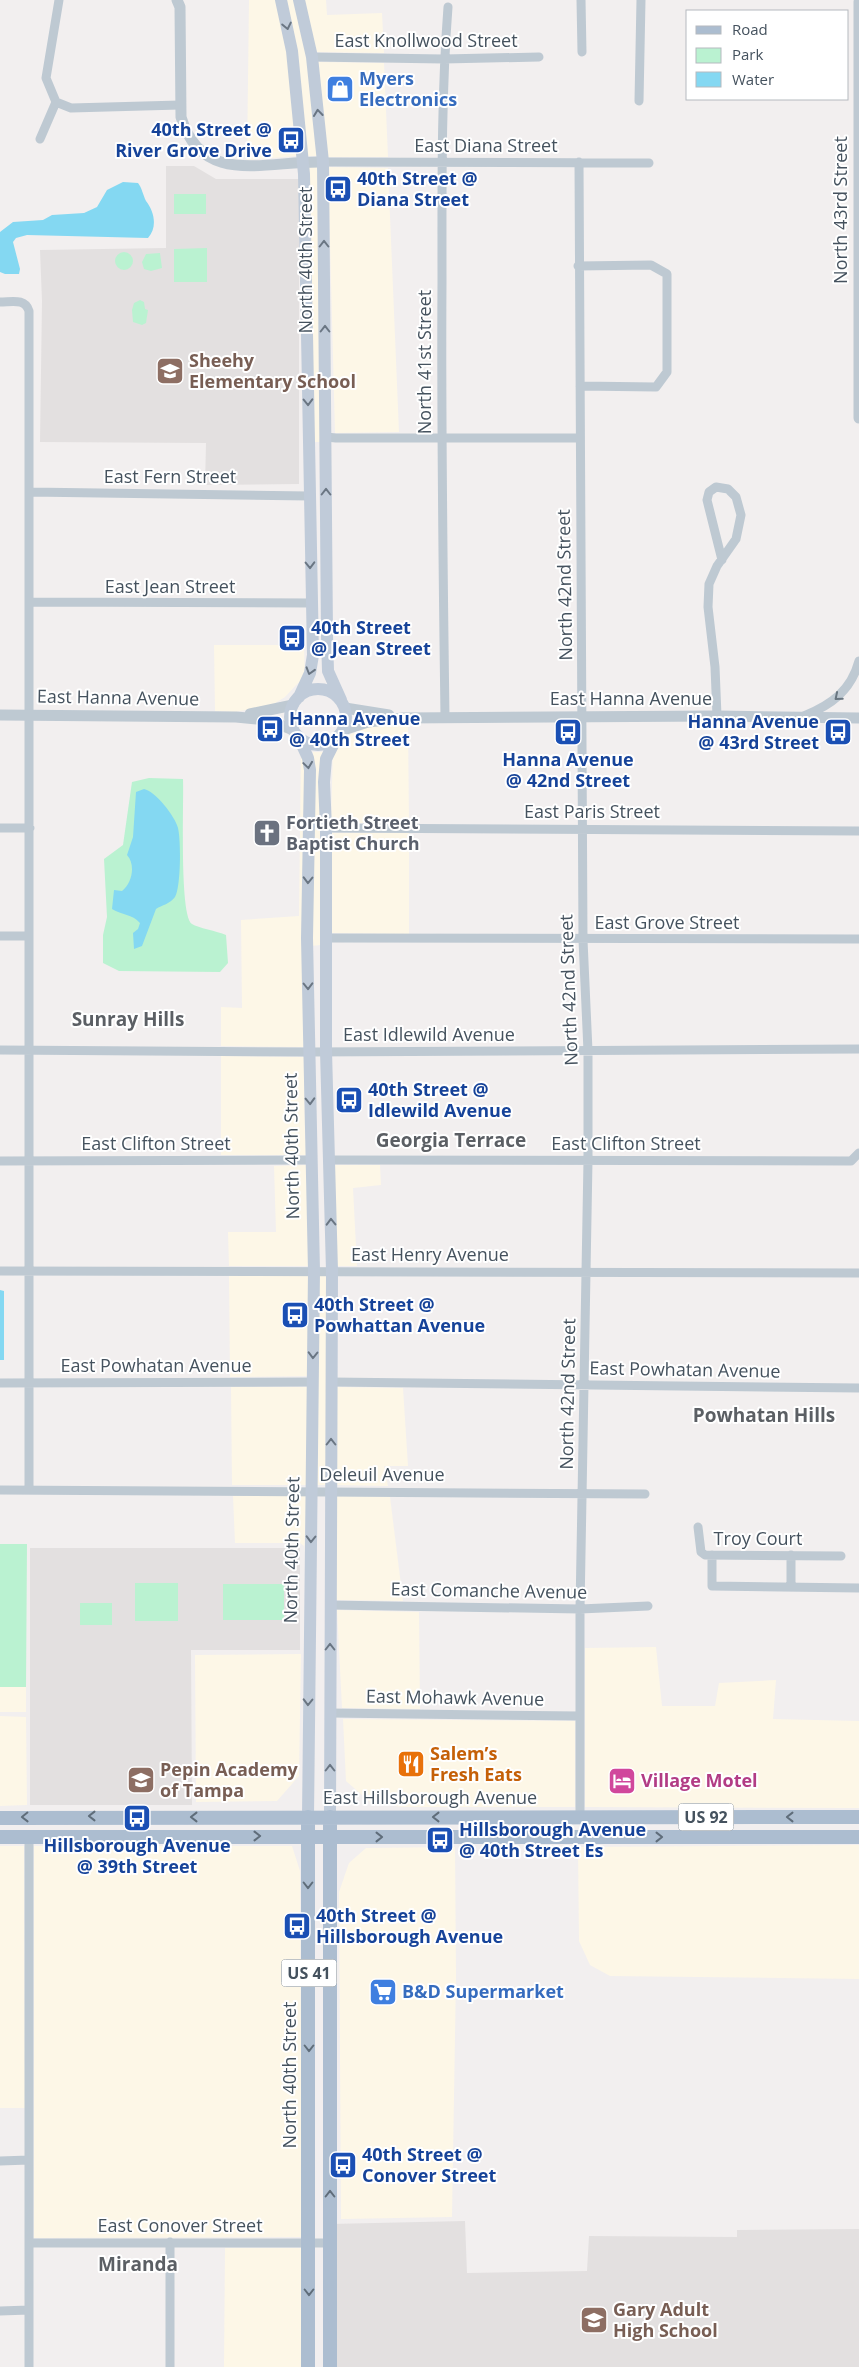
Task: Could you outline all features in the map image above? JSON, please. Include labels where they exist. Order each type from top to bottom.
[{"type":"main road","name":"North 40th Street","points":[[281,0],[292,51],[303,161],[313,663],[296,701]]},
{"type":"main road","name":"North 40th Street","points":[[299,0],[312,57],[323,162],[328,671],[343,704]]},
{"type":"main road","points":[[309,496],[316,504],[319,512],[320,529],[327,540]]},
{"type":"main road","points":[[313,689],[328,691],[343,704],[346,723],[339,734],[319,745],[310,744],[296,733],[290,722],[296,701],[313,689]]},
{"type":"main road","name":"North 40th Street","points":[[296,733],[308,758],[310,770],[307,938],[314,1271],[308,1817],[308,2367]]},
{"type":"main road","name":"North 40th Street","points":[[330,2367],[332,1271],[324,938],[326,828],[324,771],[326,759],[339,734]]},
{"type":"main road","points":[[29,1837],[47,1824],[67,1817]]},
{"type":"main road","name":"East Hillsborough Avenue","points":[[0,1818],[859,1817]]},
{"type":"main road","points":[[838,1838],[850,1826],[859,1826]]},
{"type":"main road","points":[[0,1837],[308,1837]]},
{"type":"main road","name":"US 92","points":[[308,1837],[859,1837]]},
{"type":"street","points":[[59,0],[46,78],[56,102],[71,108],[180,105]]},
{"type":"street","points":[[177,0],[180,7],[180,105],[186,133],[196,147],[216,162],[238,166],[303,161],[323,162]]},
{"type":"street","points":[[581,0],[582,52]]},
{"type":"street","points":[[639,101],[641,0]]},
{"type":"street","name":"North 43rd Street","points":[[859,2],[859,418]]},
{"type":"street","name":"North 41st Street","points":[[445,717],[441,437],[442,163],[444,59],[448,7]]},
{"type":"street","name":"East Knollwood Street","points":[[312,57],[444,59],[539,57]]},
{"type":"street","points":[[40,139],[56,102]]},
{"type":"street","name":"East Diana Street","points":[[323,162],[649,162]]},
{"type":"street","name":"North 42nd Street","points":[[579,162],[578,266],[583,940],[588,1051],[588,1160],[580,1609],[580,1817]]},
{"type":"street","points":[[578,266],[651,265],[667,274],[667,372],[656,386],[580,386]]},
{"type":"street","points":[[0,302],[22,302],[27,304],[29,311],[29,1490]]},
{"type":"street","points":[[326,436],[336,438],[579,438]]},
{"type":"street","points":[[716,716],[715,667],[708,592],[709,584],[736,539],[741,515],[736,497],[728,489],[716,487],[709,492],[707,500],[722,560]]},
{"type":"street","name":"East Fern Street","points":[[30,492],[309,496]]},
{"type":"street","name":"East Jean Street","points":[[30,602],[311,603]]},
{"type":"street","points":[[801,717],[821,709],[847,688],[859,661]]},
{"type":"street","name":"East Hanna Avenue","points":[[236,717],[296,701]]},
{"type":"street","name":"East Hanna Avenue","points":[[343,704],[403,718]]},
{"type":"street","name":"East Hanna Avenue","points":[[0,715],[236,717],[268,720],[296,733]]},
{"type":"street","name":"East Hanna Avenue","points":[[339,734],[368,722],[403,718],[716,716],[859,718]]},
{"type":"street","points":[[0,828],[30,828]]},
{"type":"street","name":"East Paris Street","points":[[326,828],[859,831]]},
{"type":"street","points":[[0,936],[28,936]]},
{"type":"street","name":"East Grove Street","points":[[324,938],[583,940],[859,939]]},
{"type":"street","name":"East Idlewild Avenue","points":[[0,1050],[326,1052],[859,1049]]},
{"type":"street","name":"East Clifton Street","points":[[330,1160],[851,1160],[859,1153]]},
{"type":"street","name":"East Clifton Street","points":[[0,1161],[312,1160]]},
{"type":"street","name":"East Henry Avenue","points":[[0,1271],[859,1273]]},
{"type":"street","name":"East Powhatan Avenue","points":[[0,1383],[312,1382]]},
{"type":"street","name":"East Powhatan Avenue","points":[[331,1382],[859,1388]]},
{"type":"street","name":"Deleuil Avenue","points":[[0,1490],[645,1494]]},
{"type":"street","name":"Troy Court","points":[[698,1527],[701,1552],[705,1555],[841,1556]]},
{"type":"street","points":[[712,1555],[712,1586],[859,1588]]},
{"type":"street","points":[[791,1555],[791,1586]]},
{"type":"street","name":"East Comanche Avenue","points":[[330,1605],[580,1609],[648,1606]]},
{"type":"street","name":"East Mohawk Avenue","points":[[330,1713],[579,1716]]},
{"type":"street","points":[[29,1837],[29,2367]]},
{"type":"street","points":[[0,2161],[29,2160]]},
{"type":"street","points":[[170,2242],[170,2367]]},
{"type":"street","name":"East Conover Street","points":[[29,2243],[330,2243]]},
{"type":"street","points":[[0,2311],[29,2310]]},
{"type":"shaded area","points":[[249,0],[276,0],[289,57],[297,156],[247,160]]},
{"type":"shaded area","points":[[286,0],[295,0],[307,58],[318,156],[307,156]]},
{"type":"shaded area","points":[[304,0],[326,0],[327,15],[382,13],[384,53],[316,52]]},
{"type":"shaded area","points":[[317,62],[384,63],[388,157],[328,157]]},
{"type":"shaded area","name":"Sheehy Elementary School","points":[[166,166],[194,166],[216,179],[299,179],[299,484],[205,485],[206,443],[40,442],[42,301],[40,250],[166,248]]},
{"type":"shaded area","points":[[308,167],[319,167],[326,442],[313,442]]},
{"type":"shaded area","points":[[328,167],[388,168],[399,432],[335,433]]},
{"type":"shaded area","points":[[214,645],[304,645],[305,680],[298,683],[285,697],[272,705],[235,712],[215,711]]},
{"type":"shaded area","points":[[408,723],[409,823],[331,823],[333,749],[342,744],[349,735],[368,727]]},
{"type":"shaded area","points":[[301,749],[304,751],[304,1047],[221,1046],[221,1007],[242,1008],[241,920],[299,916]]},
{"type":"shaded area","points":[[313,752],[323,752],[320,945],[312,946]]},
{"type":"shaded area","points":[[330,833],[409,833],[409,934],[329,933]]},
{"type":"shaded area","points":[[221,1056],[304,1057],[305,1139],[307,1155],[221,1155]]},
{"type":"shaded area","points":[[307,1165],[309,1266],[229,1266],[228,1232],[276,1232],[274,1166]]},
{"type":"shaded area","points":[[334,1165],[380,1165],[381,1185],[353,1188],[357,1266],[336,1266]]},
{"type":"shaded area","points":[[229,1276],[309,1276],[308,1376],[230,1377]]},
{"type":"shaded area","points":[[318,1276],[327,1276],[326,1485],[316,1485]]},
{"type":"shaded area","points":[[231,1387],[308,1387],[307,1485],[232,1485]]},
{"type":"shaded area","points":[[335,1387],[403,1388],[408,1466],[384,1466],[388,1486],[336,1485]]},
{"type":"shaded area","points":[[233,1496],[307,1496],[304,1553],[304,1546],[300,1543],[235,1543]]},
{"type":"shaded area","points":[[336,1496],[390,1497],[403,1601],[336,1600]]},
{"type":"shaded area","points":[[30,1548],[300,1548],[300,1650],[191,1650],[192,1805],[30,1805]]},
{"type":"shaded area","points":[[337,1610],[419,1612],[420,1709],[342,1708]]},
{"type":"shaded area","points":[[656,1647],[662,1706],[715,1706],[719,1683],[776,1680],[773,1719],[859,1721],[859,1808],[585,1807],[585,1648]]},
{"type":"shaded area","points":[[301,1654],[299,1776],[277,1801],[196,1802],[195,1655]]},
{"type":"shaded area","points":[[0,1687],[26,1687],[26,1712],[0,1712]]},
{"type":"shaded area","points":[[0,1716],[26,1717],[27,1805],[0,1806]]},
{"type":"shaded area","points":[[343,1719],[575,1721],[575,1807],[401,1807],[370,1802],[346,1781]]},
{"type":"shaded area","points":[[859,1845],[859,1979],[610,1976],[590,1965],[579,1941],[578,1847]]},
{"type":"shaded area","points":[[0,1846],[24,1846],[25,2108],[0,2108]]},
{"type":"shaded area","points":[[34,1846],[292,1846],[300,1871],[302,2237],[34,2238]]},
{"type":"shaded area","points":[[455,1847],[456,1976],[452,2217],[341,2219],[339,1892],[349,1863],[366,1848]]},
{"type":"shaded area","name":"Gary Adult High School","points":[[465,2221],[467,2273],[587,2271],[589,2236],[737,2237],[737,2230],[859,2229],[859,2367],[330,2367],[330,2224]]},
{"type":"shaded area","points":[[225,2248],[302,2248],[302,2367],[224,2367]]},
{"type":"green space","points":[[174,194],[206,194],[206,214],[174,214]]},
{"type":"green space","points":[[207,248],[207,282],[174,282],[174,249]]},
{"type":"green space","points":[[124,252],[130,255],[133,261],[130,267],[124,270],[118,267],[115,261],[118,255]]},
{"type":"green space","points":[[160,253],[162,268],[151,271],[144,269],[142,262],[146,254]]},
{"type":"green space","points":[[140,300],[144,302],[145,309],[148,310],[146,323],[142,325],[133,322],[132,310],[134,303]]},
{"type":"green space","points":[[149,778],[183,779],[185,901],[192,924],[226,935],[228,963],[220,972],[119,971],[103,963],[103,935],[107,917],[104,859],[123,845],[132,782]]},
{"type":"green space","points":[[0,1544],[27,1544],[26,1687],[0,1687]]},
{"type":"green space","points":[[135,1583],[178,1583],[178,1621],[135,1621]]},
{"type":"green space","points":[[223,1584],[284,1584],[284,1620],[223,1620]]},
{"type":"green space","points":[[80,1603],[112,1603],[112,1625],[80,1625]]},
{"type":"water","points":[[123,182],[138,183],[151,209],[154,224],[148,238],[27,235],[16,238],[13,242],[20,269],[19,274],[0,272],[0,232],[13,222],[43,220],[52,215],[84,213],[97,207],[107,190]]},
{"type":"water","points":[[144,789],[159,799],[176,823],[180,842],[180,863],[175,897],[156,909],[142,946],[134,949],[133,933],[138,929],[140,923],[134,918],[112,909],[114,890],[122,891],[132,874],[130,859],[127,855],[133,837],[136,792]]},
{"type":"water","points":[[0,1290],[4,1291],[4,1360],[0,1360]]},
{"type":"place","name":"Myers Electronics","points":[[340,89]]},
{"type":"place","name":"40th Street @ River Grove Drive","points":[[291,140]]},
{"type":"place","name":"40th Street @ Diana Street","points":[[338,189]]},
{"type":"place","name":"Sheehy Elementary School","points":[[170,371]]},
{"type":"place","name":"40th Street @ Jean Street","points":[[292,638]]},
{"type":"place","name":"Hanna Avenue @ 40th Street","points":[[270,729]]},
{"type":"place","name":"Hanna Avenue @ 42nd Street","points":[[568,732]]},
{"type":"place","name":"Hanna Avenue @ 43rd Street","points":[[838,732]]},
{"type":"place","name":"Fortieth Street Baptist Church","points":[[267,833]]},
{"type":"place","name":"40th Street @ Idlewild Avenue","points":[[349,1100]]},
{"type":"place","name":"40th Street @ Powhattan Avenue","points":[[295,1315]]},
{"type":"place","name":"Salem’s Fresh Eats","points":[[411,1764]]},
{"type":"place","name":"Pepin Academy of Tampa","points":[[141,1780]]},
{"type":"place","name":"Village Motel","points":[[622,1781]]},
{"type":"place","name":"Hillsborough Avenue @ 39th Street","points":[[137,1818]]},
{"type":"place","name":"Hillsborough Avenue @ 40th Street Es","points":[[440,1840]]},
{"type":"place","name":"40th Street @ Hillsborough Avenue","points":[[297,1926]]},
{"type":"place","name":"B&D Supermarket","points":[[383,1992]]},
{"type":"place","name":"40th Street @ Conover Street","points":[[343,2165]]},
{"type":"place","name":"Gary Adult High School","points":[[594,2320]]},
{"type":"district","name":"Sunray Hills","points":[[128,1019]]},
{"type":"district","name":"Georgia Terrace","points":[[451,1140]]},
{"type":"district","name":"Powhatan Hills","points":[[764,1415]]},
{"type":"district","name":"Miranda","points":[[138,2264]]}]
